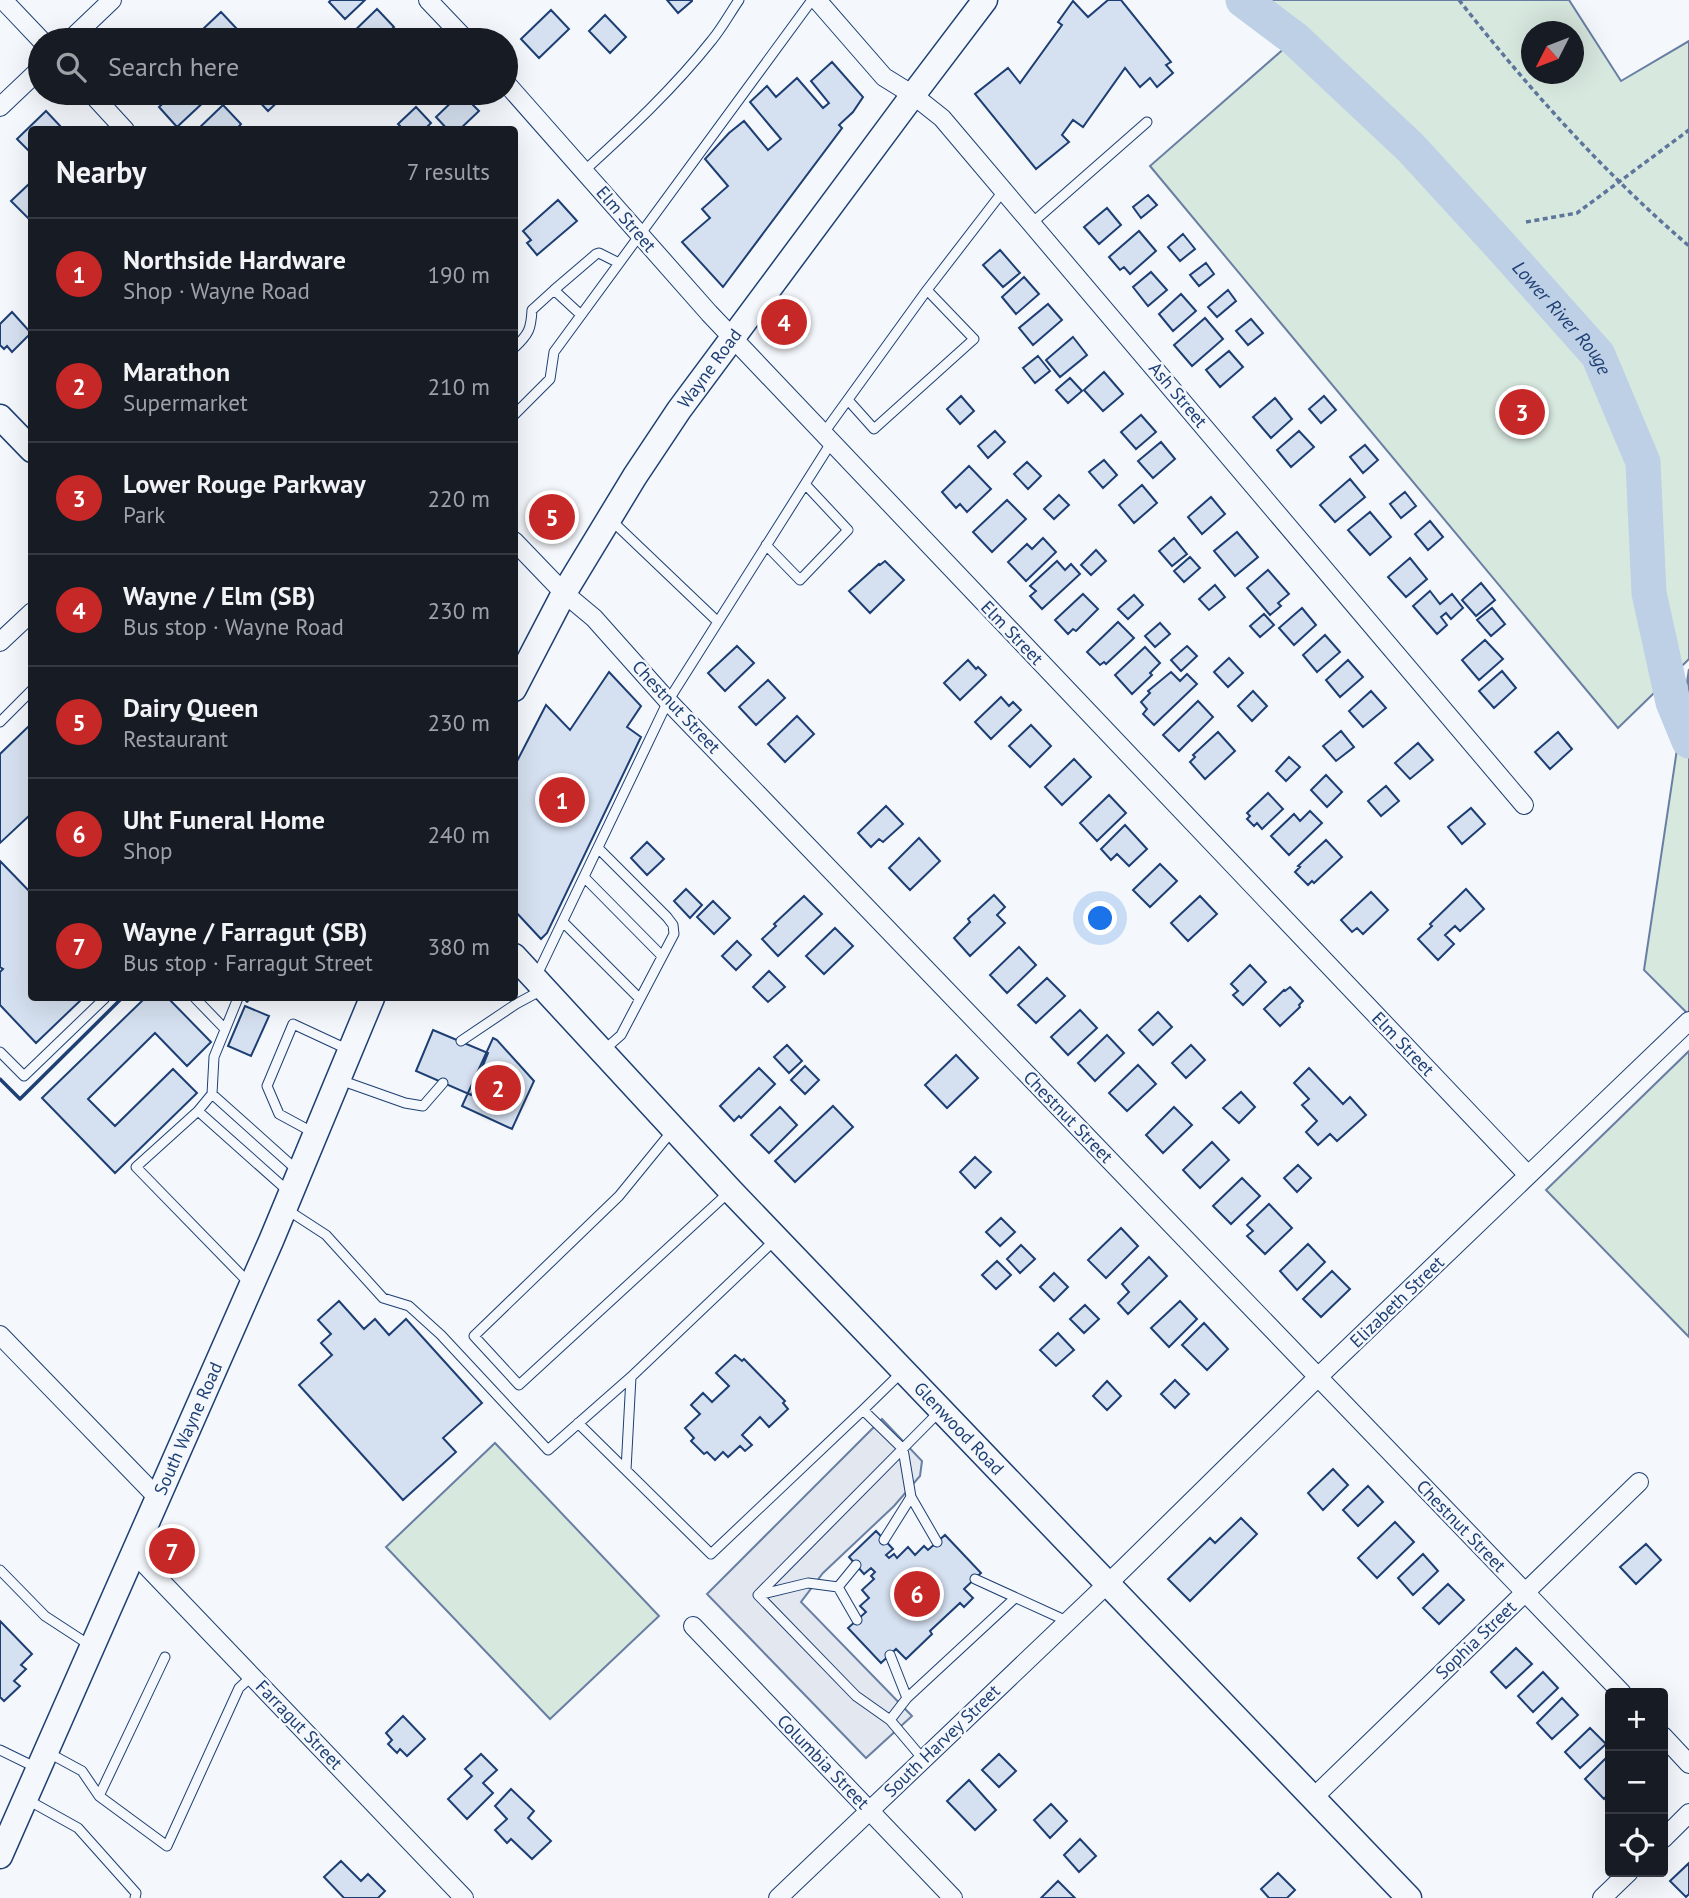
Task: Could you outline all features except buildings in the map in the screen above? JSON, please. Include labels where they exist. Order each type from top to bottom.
[{"type":"main road","name":"Wayne Road","points":[[518,681],[564,593],[635,475],[679,410],[985,0]]},
{"type":"main road","points":[[0,417],[28,446]]},
{"type":"main road","name":"Glenwood Road","points":[[518,960],[776,1239],[1409,1898]]},
{"type":"main road","name":"South Wayne Road","points":[[3,1842],[134,1553],[371,1001]]},
{"type":"street","points":[[3,0],[30,28]]},
{"type":"street","points":[[83,28],[112,0]]},
{"type":"street","points":[[428,0],[455,28]]},
{"type":"street","name":"Ash Street","points":[[817,0],[884,77],[942,118],[1524,805]]},
{"type":"street","points":[[0,107],[28,80]]},
{"type":"street","name":"Elm Street","points":[[518,97],[733,338],[827,439],[1528,1175]]},
{"type":"street","points":[[101,105],[121,126]]},
{"type":"street","name":"Chestnut Street","points":[[518,545],[564,593],[594,618],[668,701],[1617,1688]]},
{"type":"street","points":[[0,642],[28,615]]},
{"type":"street","name":"Elizabeth Street","points":[[1107,1584],[1689,1021]]},
{"type":"street","points":[[0,1335],[158,1497]]},
{"type":"street","name":"Sophia Street","points":[[1313,1798],[1639,1482]]},
{"type":"street","name":"Farragut Street","points":[[134,1553],[464,1898]]},
{"type":"street","name":"South Harvey Street","points":[[778,1898],[1107,1584]]},
{"type":"street","name":"Columbia Street","points":[[693,1626],[953,1898]]},
{"type":"street","points":[[1668,1741],[1689,1764]]},
{"type":"street","points":[[1668,1834],[1689,1813]]},
{"type":"street","points":[[1602,1898],[1624,1877]]},
{"type":"lane","points":[[584,171],[634,125],[680,77],[713,39],[739,0]]},
{"type":"lane","points":[[518,411],[550,379],[554,352],[812,0]]},
{"type":"lane","points":[[1032,223],[1147,122]]},
{"type":"lane","points":[[461,1041],[516,1004],[540,984],[563,922],[668,701],[805,484],[848,400],[927,290],[1004,190]]},
{"type":"lane","points":[[518,344],[531,328],[532,310],[596,254],[619,263]]},
{"type":"lane","points":[[554,290],[581,315]]},
{"type":"lane","points":[[848,400],[874,429],[974,339],[927,290]]},
{"type":"lane","points":[[766,545],[800,580],[848,530],[805,484]]},
{"type":"lane","points":[[609,518],[718,622]]},
{"type":"lane","points":[[0,722],[28,694]]},
{"type":"lane","points":[[598,848],[667,917],[673,925],[674,934],[621,1035],[602,1052]]},
{"type":"lane","points":[[584,877],[662,956]]},
{"type":"lane","points":[[563,922],[640,999]]},
{"type":"lane","points":[[0,1052],[24,1076],[102,1001]]},
{"type":"lane","points":[[198,1001],[226,1028]]},
{"type":"lane","points":[[237,1001],[214,1057],[212,1094],[198,1111],[136,1167],[251,1285]]},
{"type":"lane","points":[[315,1134],[279,1114],[267,1086],[293,1024],[350,1050]]},
{"type":"lane","points":[[338,1079],[405,1103],[423,1106],[443,1083]]},
{"type":"lane","points":[[212,1094],[326,1235],[383,1298],[409,1306],[441,1335],[548,1450],[631,1377],[776,1239]]},
{"type":"lane","points":[[198,1111],[291,1191]]},
{"type":"lane","points":[[674,1130],[619,1196],[474,1336],[519,1385],[731,1191]]},
{"type":"lane","points":[[578,1423],[711,1554],[903,1372]]},
{"type":"lane","points":[[626,1469],[631,1377]]},
{"type":"lane","points":[[863,1410],[903,1449],[911,1497],[937,1542]]},
{"type":"lane","points":[[758,1595],[941,1411]]},
{"type":"lane","points":[[884,1540],[911,1497]]},
{"type":"lane","points":[[838,1587],[856,1565]]},
{"type":"lane","points":[[0,1570],[46,1616],[92,1646]]},
{"type":"lane","points":[[975,1579],[1067,1621]]},
{"type":"lane","points":[[758,1595],[808,1583],[838,1587]]},
{"type":"lane","points":[[838,1587],[856,1620]]},
{"type":"lane","points":[[758,1595],[856,1696],[890,1720],[923,1759]]},
{"type":"lane","points":[[890,1720],[907,1698],[1015,1598]]},
{"type":"lane","points":[[890,1655],[907,1698]]},
{"type":"lane","points":[[99,1796],[165,1657]]},
{"type":"lane","points":[[0,1750],[82,1771],[99,1796],[167,1846],[239,1688],[252,1676]]},
{"type":"lane","points":[[25,1798],[78,1828],[136,1893],[135,1898]]},
{"type":"path","points":[[1459,0],[1548,107],[1651,213],[1689,246]]},
{"type":"path","points":[[1526,222],[1577,213],[1689,130]]},
{"type":"shaded area","points":[[1243,0],[1569,0],[1582,21],[1521,21],[1521,84],[1584,84],[1584,23],[1621,81],[1689,41],[1689,659],[1618,728],[1150,166],[1295,39]]},
{"type":"shaded area","points":[[1689,669],[1689,1015],[1644,970]]},
{"type":"shaded area","points":[[1689,1051],[1689,1337],[1546,1190]]},
{"type":"shaded area","points":[[882,1419],[922,1461],[920,1476],[894,1506],[823,1573],[801,1602],[912,1716],[866,1758],[707,1594]]},
{"type":"shaded area","points":[[495,1443],[659,1616],[550,1719],[386,1547]]},
{"type":"waterway","name":"Lower River Rouge","points":[[1243,0],[1295,39],[1411,148],[1598,355],[1643,462],[1649,593],[1673,702],[1689,741]]},
{"type":"wall","points":[[0,1079],[20,1099],[119,1001]]},
{"type":"place","name":"Wayne / Elm (SB)","points":[[784,322]]},
{"type":"place","name":"Lower Rouge Parkway","points":[[1522,412]]},
{"type":"place","name":"Dairy Queen","points":[[552,517]]},
{"type":"place","name":"Northside Hardware","points":[[562,800]]},
{"type":"place","name":"Marathon","points":[[498,1088]]},
{"type":"place","name":"Wayne / Farragut (SB)","points":[[172,1551]]},
{"type":"place","name":"Uht Funeral Home","points":[[917,1594]]}]
